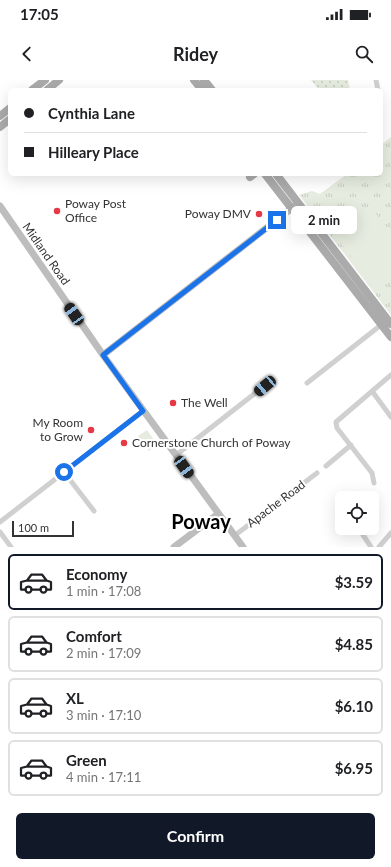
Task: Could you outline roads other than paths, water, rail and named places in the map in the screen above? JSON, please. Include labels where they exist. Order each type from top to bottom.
[{"type":"main road","points":[[35,88],[45,80]]},
{"type":"main road","points":[[44,88],[57,80]]},
{"type":"main road","points":[[49,88],[57,80]]},
{"type":"main road","points":[[194,80],[205,88]]},
{"type":"main road","points":[[204,80],[205,88]]},
{"type":"main road","points":[[0,116],[8,110]]},
{"type":"main road","points":[[0,127],[8,121]]},
{"type":"main road","points":[[267,176],[295,206],[391,330]]},
{"type":"main road","points":[[277,176],[295,206],[366,305],[386,323],[391,337]]},
{"type":"main road","name":"Midland Road","points":[[0,206],[103,355],[243,547]]},
{"type":"main road","points":[[103,355],[295,206]]},
{"type":"main road","points":[[174,547],[218,514]]},
{"type":"street","points":[[306,383],[386,323]]},
{"type":"street","points":[[374,483],[372,473],[337,428],[336,422],[340,416],[372,392],[391,375]]},
{"type":"street","points":[[176,455],[272,380]]},
{"type":"street","points":[[372,392],[391,417]]},
{"type":"street","points":[[0,522],[143,411]]},
{"type":"street","points":[[326,466],[351,445]]},
{"type":"street","points":[[64,472],[94,511]]},
{"type":"street","name":"Apache Road","points":[[234,536],[317,473]]},
{"type":"street","points":[[0,532],[11,547]]},
{"type":"street","points":[[379,547],[391,533]]},
{"type":"street","points":[[363,535],[371,547]]},
{"type":"place","name":"Poway Post Office","points":[[57,211]]},
{"type":"place","name":"Poway DMV","points":[[259,214]]},
{"type":"place","name":"The Well","points":[[173,403]]},
{"type":"place","name":"My Room to Grow","points":[[91,430]]},
{"type":"place","name":"Cornerstone Church of Poway","points":[[124,443]]},
{"type":"district","name":"Poway","points":[[201,522]]}]
